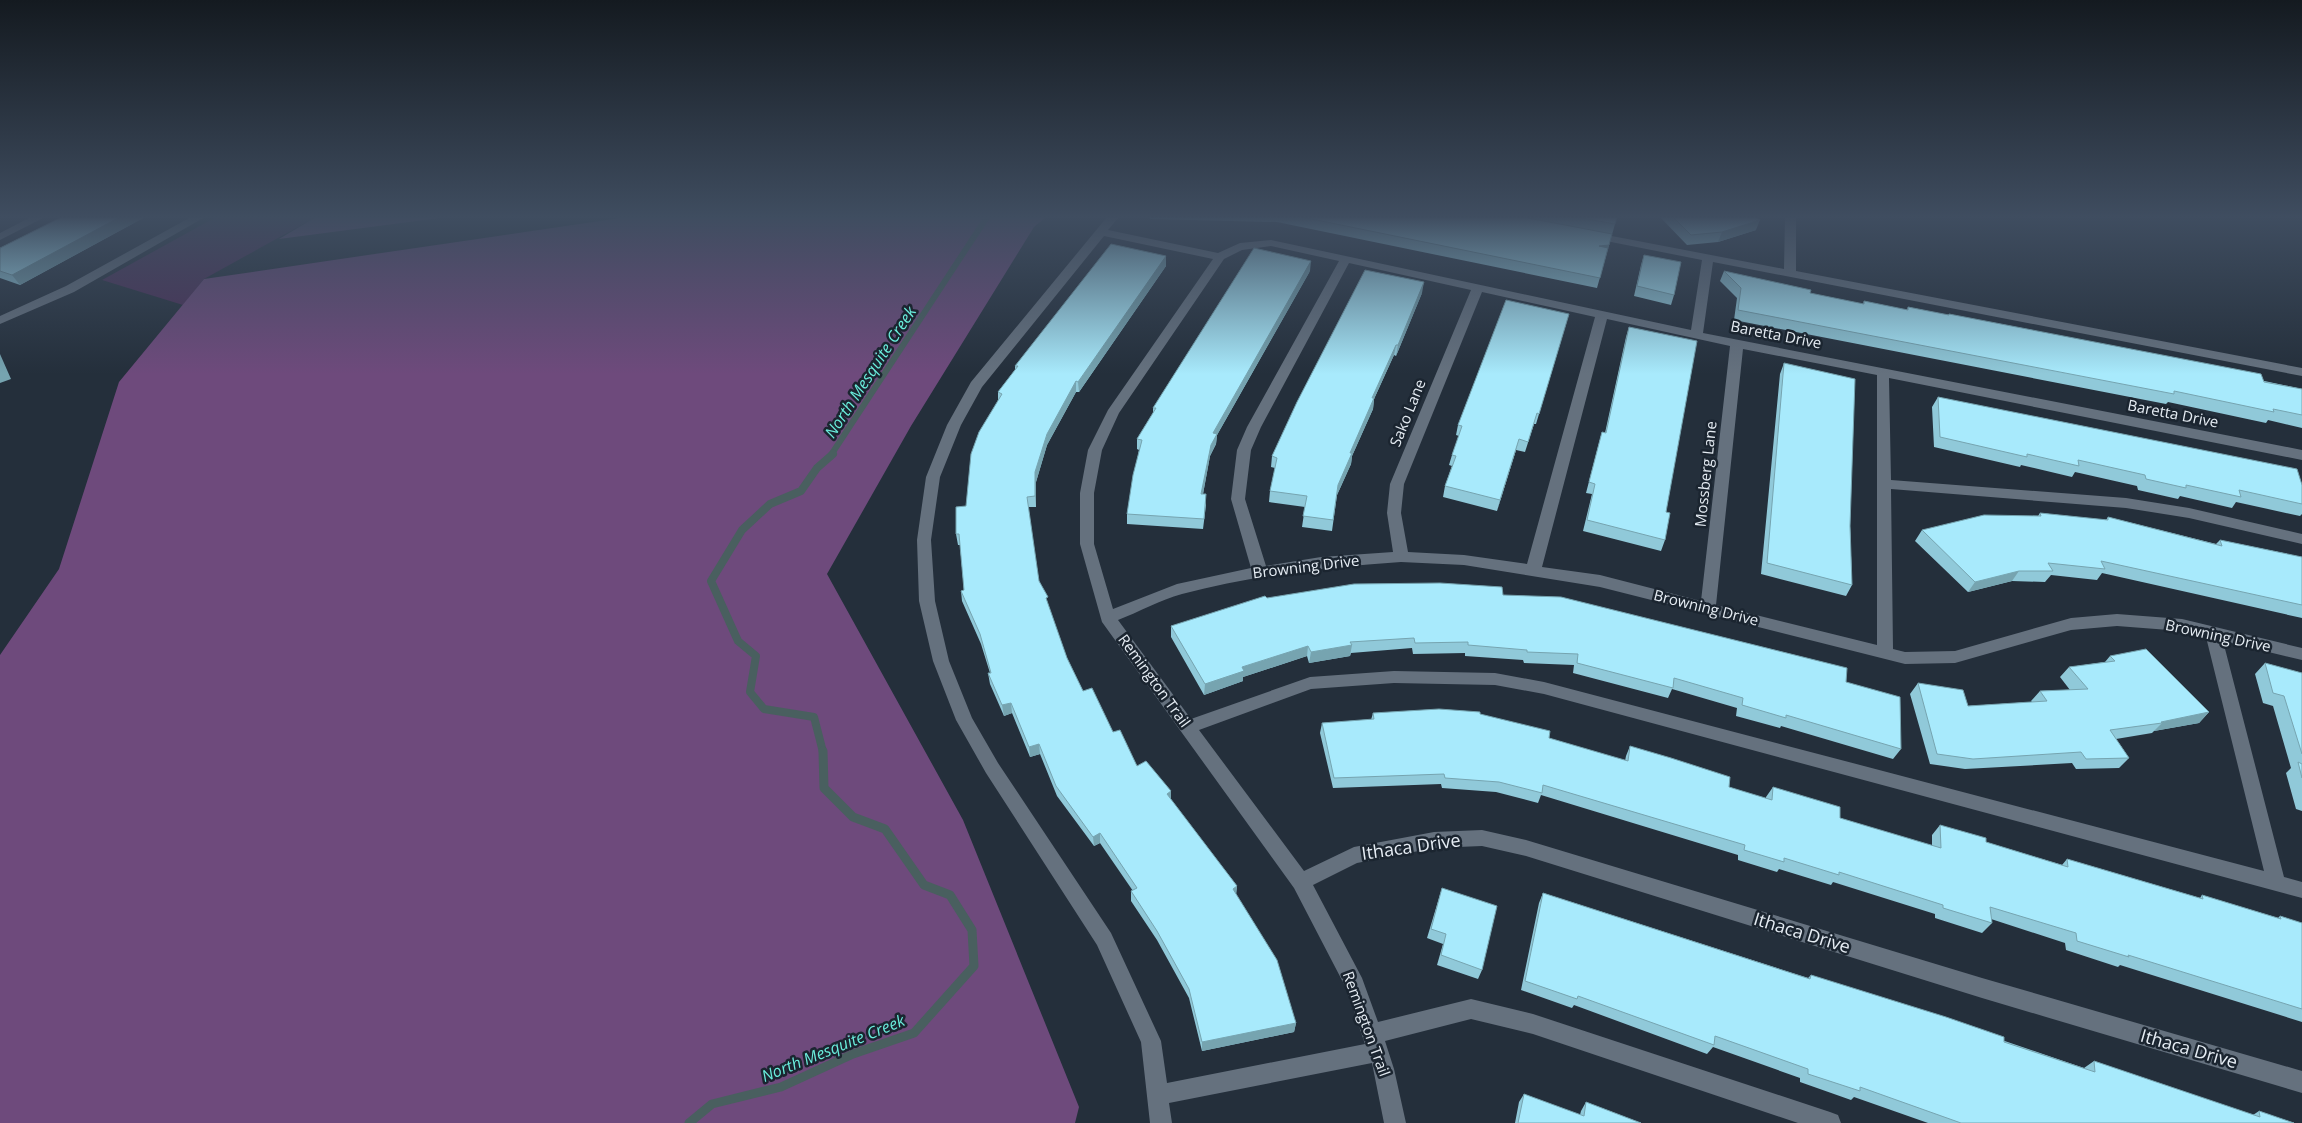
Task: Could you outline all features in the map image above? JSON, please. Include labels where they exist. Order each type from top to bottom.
[{"type":"street","points":[[0,320],[70,289],[105,269]]},
{"type":"street","points":[[1071,269],[976,386],[954,425],[933,477],[924,540],[927,601],[941,661],[964,720],[992,768],[1104,939],[1151,1041],[1160,1123]]},
{"type":"street","name":"Remington Trail","points":[[1211,269],[1113,413],[1095,450],[1087,493],[1087,544],[1108,618],[1300,882],[1354,985],[1384,1069],[1395,1123]]},
{"type":"street","points":[[1260,572],[1238,499],[1244,450],[1254,427],[1340,269]]},
{"type":"street","name":"Baretta Drive","points":[[1395,269],[1737,344],[2302,455]]},
{"type":"street","points":[[1696,335],[1706,269]]},
{"type":"street","points":[[1770,269],[2302,372]]},
{"type":"street","name":"Sako Lane","points":[[1401,557],[1394,513],[1397,484],[1478,287]]},
{"type":"street","points":[[1533,571],[1602,315]]},
{"type":"street","name":"Mossberg Lane","points":[[1708,608],[1737,344]]},
{"type":"street","points":[[1882,373],[1885,653]]},
{"type":"street","points":[[1884,484],[2126,503],[2189,513],[2302,539]]},
{"type":"street","name":"Browning Drive","points":[[1108,618],[1177,590],[1260,572],[1321,562],[1401,557],[1464,560],[1600,581],[1906,658],[1956,657],[2071,624],[2116,620],[2182,625],[2302,654]]},
{"type":"street","points":[[2213,633],[2276,883]]},
{"type":"street","points":[[1188,727],[1310,683],[1394,677],[1496,679],[1563,693],[2302,890]]},
{"type":"street","name":"Ithaca Drive","points":[[1300,882],[1354,855],[1434,840],[1482,838],[1526,848],[1982,988],[2302,1082]]},
{"type":"street","points":[[1158,1095],[1375,1043],[1471,1009],[1534,1024],[1830,1123]]},
{"type":"shaded area","points":[[121,269],[221,269],[204,279],[183,305],[102,280]]},
{"type":"shaded area","points":[[269,269],[1008,269],[911,426],[827,574],[963,820],[1079,1107],[1075,1123],[0,1123],[0,655],[59,569],[119,382],[204,279]]},
{"type":"building","points":[[0,269],[22,269],[12,275]]},
{"type":"building","points":[[1091,269],[1157,269],[1078,382],[1076,381],[1047,434],[1035,472],[1035,496],[1027,497],[1039,581],[1048,597],[1046,598],[1067,658],[1083,691],[1092,688],[1113,732],[1120,730],[1137,766],[1146,761],[1171,791],[1167,794],[1237,886],[1233,889],[1277,960],[1296,1023],[1202,1042],[1189,989],[1157,931],[1131,891],[1137,888],[1100,833],[1093,837],[1056,786],[1039,744],[1029,747],[1011,703],[1002,705],[988,673],[991,673],[980,634],[961,591],[964,590],[959,534],[956,534],[956,507],[966,506],[971,454],[979,432],[1002,394],[998,392],[1018,366],[1015,366]]},
{"type":"building","points":[[1240,269],[1306,269],[1213,433],[1217,434],[1211,445],[1201,494],[1206,494],[1204,519],[1127,514],[1133,475],[1142,440],[1137,439],[1156,408],[1153,408]]},
{"type":"building","points":[[1558,269],[1602,269],[1600,278]]},
{"type":"building","points":[[1641,269],[1679,269],[1674,295],[1637,286]]},
{"type":"building","points":[[1365,270],[1424,282],[1398,345],[1396,345],[1372,398],[1374,398],[1350,453],[1352,453],[1338,485],[1333,520],[1303,516],[1307,496],[1270,491],[1277,458],[1272,456],[1297,402]]},
{"type":"building","points":[[1724,271],[1811,290],[1810,293],[1864,304],[1864,301],[1908,310],[1908,307],[1949,314],[2261,374],[2264,382],[2302,389],[2302,415],[2273,409],[2274,412],[2174,391],[2174,394],[1738,310],[1741,288]]},
{"type":"building","points":[[1506,300],[1569,314],[1539,414],[1537,413],[1528,442],[1519,439],[1500,500],[1445,486],[1456,456],[1452,455],[1462,426],[1458,425]]},
{"type":"building","points":[[1629,327],[1697,341],[1666,512],[1670,513],[1665,540],[1587,520],[1595,484],[1589,482],[1602,432],[1606,433]]},
{"type":"building","points":[[1784,363],[1855,379],[1850,526],[1852,585],[1767,563]]},
{"type":"building","points":[[1938,397],[2297,469],[2302,485],[2302,504],[2239,490],[2241,497],[2186,485],[2186,488],[2146,479],[2145,475],[2078,460],[2079,466],[2027,454],[2027,457],[1940,437]]},
{"type":"building","points":[[2040,513],[2108,520],[2108,517],[2222,546],[2220,540],[2302,557],[2302,605],[2101,561],[2105,569],[2048,563],[2053,571],[2019,571],[1975,582],[1922,530],[1984,515],[2041,516]]},
{"type":"building","points":[[1440,583],[1502,587],[1503,595],[1561,597],[1847,668],[1846,682],[1900,697],[1901,749],[1786,715],[1786,718],[1742,705],[1743,698],[1674,678],[1673,688],[1577,663],[1578,654],[1527,652],[1527,650],[1468,645],[1468,642],[1415,643],[1414,638],[1350,642],[1352,645],[1311,652],[1308,646],[1242,667],[1244,671],[1205,684],[1171,626],[1265,596],[1267,598],[1354,584]]},
{"type":"building","points":[[2146,649],[2209,712],[2162,723],[2110,730],[2129,758],[2086,759],[2081,752],[1973,759],[1937,754],[1918,683],[1963,690],[1968,706],[2047,701],[2040,691],[2088,689],[2069,667],[2115,661],[2110,656]]},
{"type":"building","points":[[2265,663],[2302,673],[2302,754],[2284,696],[2273,693]]},
{"type":"building","points":[[1439,709],[1480,712],[1480,714],[1550,731],[1549,738],[1628,761],[1630,746],[1730,777],[1729,787],[1772,800],[1773,787],[1840,807],[1840,818],[1941,848],[1940,825],[1986,838],[1986,842],[2068,867],[2067,859],[2203,899],[2202,895],[2281,919],[2280,916],[2302,923],[2302,1009],[2077,941],[2076,933],[1990,907],[1992,923],[1943,908],[1943,905],[1839,872],[1839,875],[1784,858],[1784,862],[1744,850],[1745,845],[1543,785],[1542,793],[1499,782],[1445,778],[1444,774],[1334,778],[1322,723],[1374,719],[1373,713]]},
{"type":"building","points":[[2298,762],[2302,764],[2302,778]]},
{"type":"building","points":[[1442,888],[1497,906],[1482,970],[1441,955],[1446,934],[1431,929]]},
{"type":"building","points":[[1543,893],[1810,979],[1811,975],[1946,1017],[2004,1037],[2004,1042],[2095,1072],[2094,1061],[2260,1117],[2259,1111],[2294,1123],[1961,1123],[1860,1087],[1860,1091],[1808,1074],[1808,1069],[1715,1036],[1714,1045],[1578,996],[1577,999],[1525,981]]},
{"type":"building","points":[[1524,1094],[1584,1116],[1586,1102],[1641,1123],[1518,1123]]},
{"type":"waterway","name":"North Mesquite Creek","points":[[831,455],[953,269]]},
{"type":"waterway","name":"North Mesquite Creek","points":[[823,752],[814,717],[764,709],[750,692],[756,656],[738,641],[711,581],[742,530],[770,504],[801,491],[817,468],[833,454]]},
{"type":"waterway","name":"North Mesquite Creek","points":[[689,1123],[712,1104],[781,1087],[853,1054],[914,1033],[974,966],[972,930],[950,895],[924,885],[885,829],[853,817],[824,788],[823,751]]}]
